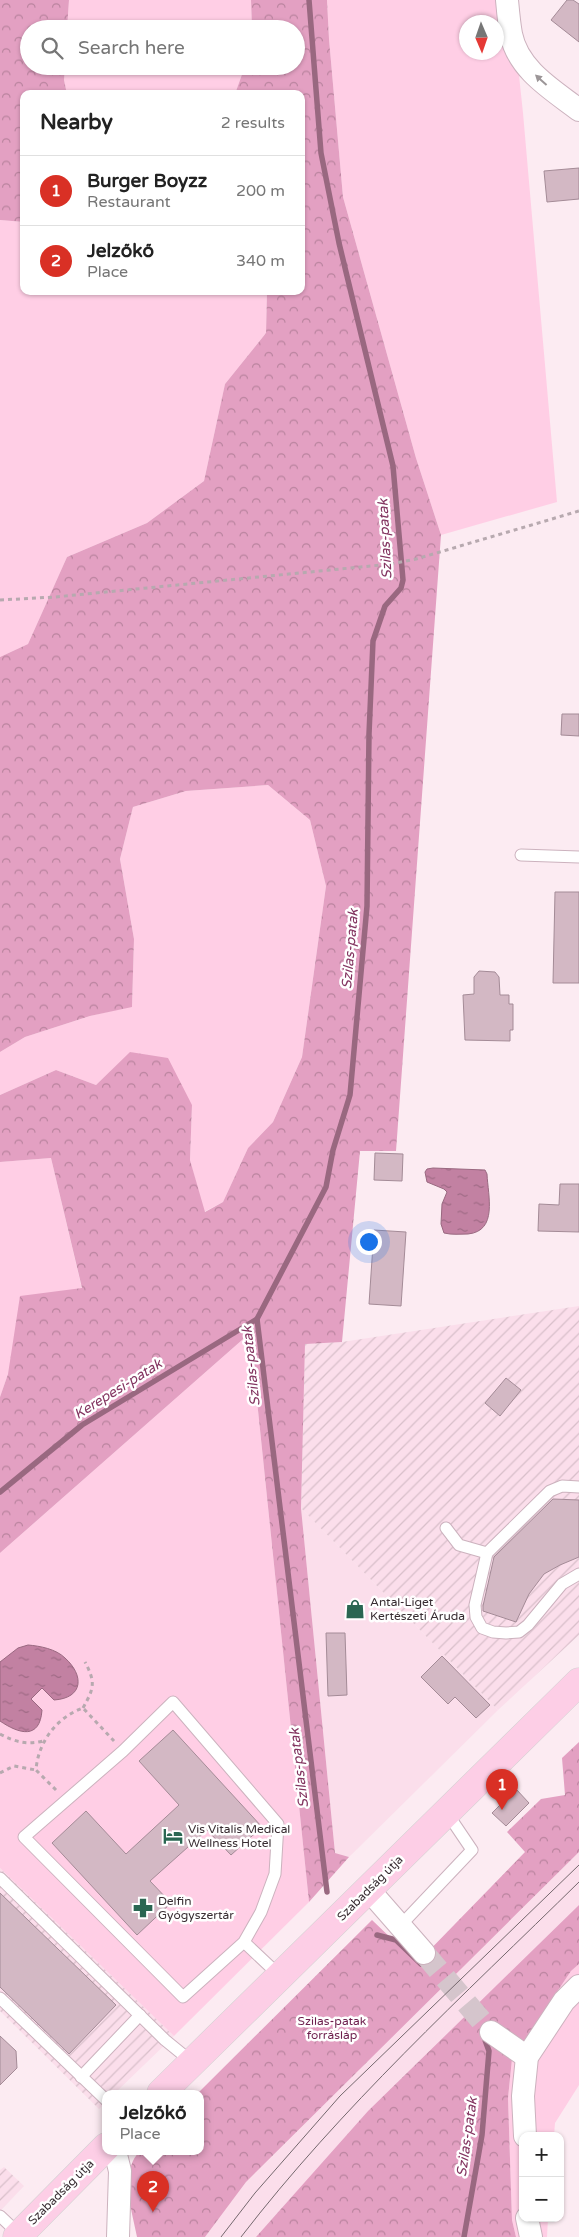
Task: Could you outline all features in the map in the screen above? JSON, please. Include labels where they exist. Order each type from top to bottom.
[{"type":"main road","name":"Szabadság útja","points":[[164,2090],[579,1682]]},
{"type":"main road","name":"Szabadság útja","points":[[12,2229],[102,2150]]},
{"type":"street","points":[[507,0],[511,36],[518,55],[540,80],[579,110]]},
{"type":"street","points":[[368,1889],[424,1953]]},
{"type":"street","points":[[524,2132],[523,2096],[527,2057],[564,2001],[579,1986]]},
{"type":"street","points":[[492,2032],[527,2057]]},
{"type":"street","points":[[117,2155],[120,2171],[118,2237]]},
{"type":"street","points":[[528,2222],[531,2237]]},
{"type":"lane","points":[[521,855],[579,857]]},
{"type":"lane","points":[[579,1487],[562,1486],[550,1490],[487,1553],[474,1605],[476,1617],[482,1628],[493,1632],[506,1634],[519,1632],[528,1625],[562,1584],[579,1574]]},
{"type":"lane","points":[[446,1528],[459,1545],[487,1553]]},
{"type":"lane","points":[[173,1702],[278,1824],[275,1874],[260,1912],[244,1942],[183,1997],[24,1837],[66,1800],[122,1751],[173,1702]]},
{"type":"lane","points":[[400,1926],[472,1850],[446,1813]]},
{"type":"lane","points":[[0,1878],[140,2015],[193,2062]]},
{"type":"lane","points":[[244,1942],[280,1976]]},
{"type":"lane","points":[[0,1998],[102,2096]]},
{"type":"lane","points":[[81,2076],[140,2015]]},
{"type":"path","points":[[0,600],[54,597],[391,564],[416,559],[579,511]]},
{"type":"path","points":[[36,1770],[37,1760],[44,1741],[61,1719],[70,1712],[83,1708],[93,1690],[93,1682],[85,1662]]},
{"type":"path","points":[[83,1708],[122,1751]]},
{"type":"path","points":[[0,1734],[21,1743],[33,1744],[44,1741]]},
{"type":"path","points":[[0,1773],[14,1766],[36,1770],[66,1800]]},
{"type":"shaded area","points":[[69,0],[251,0],[252,20],[68,20]]},
{"type":"shaded area","points":[[327,0],[511,0],[523,113],[557,502],[441,535],[416,458],[343,197]]},
{"type":"shaded area","points":[[64,75],[242,75],[236,90],[66,90]]},
{"type":"shaded area","points":[[0,220],[20,222],[20,295],[267,295],[266,333],[225,384],[204,481],[147,523],[67,557],[28,644],[0,657]]},
{"type":"shaded area","points":[[268,785],[310,820],[326,886],[302,1057],[273,1122],[248,1148],[223,1202],[204,1212],[190,1160],[192,1105],[131,1052],[96,1085],[56,1070],[0,1095],[0,1052],[25,1037],[90,1016],[132,1006],[134,939],[120,859],[133,807],[186,791]]},
{"type":"shaded area","points":[[51,1158],[82,1289],[8,1374],[0,1397],[0,1162]]},
{"type":"shaded area","points":[[579,1306],[579,1635],[498,1710],[301,1508],[305,1343],[342,1342]]},
{"type":"shaded area","points":[[250,1333],[309,1902],[174,2036],[0,1868],[0,1553]]},
{"type":"shaded area","name":"Antal-Liget Kertészeti Áruda","points":[[301,1508],[498,1710],[349,1857],[335,1853]]},
{"type":"shaded area","points":[[579,1852],[579,1905],[368,2111],[256,2237],[205,2237],[246,2182]]},
{"type":"shaded area","points":[[0,1868],[174,2036],[118,2090],[102,2090],[102,2106],[99,2109],[0,2011]]},
{"type":"shaded area","points":[[579,1964],[579,2085],[555,2123],[554,2132],[519,2132],[519,2222],[548,2222],[547,2237],[516,2237],[512,2220],[508,2098],[512,2059],[571,1971]]},
{"type":"shaded area","points":[[4,2167],[24,2186],[0,2211],[0,2170]]},
{"type":"green space","points":[[0,0],[69,0],[68,20],[20,20],[20,75],[64,75],[66,90],[20,90],[20,222],[0,220]]},
{"type":"green space","points":[[251,0],[327,0],[343,197],[416,458],[441,535],[396,1151],[360,1151],[342,1342],[305,1344],[301,1508],[335,1853],[349,1857],[309,1902],[250,1333],[0,1553],[0,1397],[8,1374],[20,1296],[82,1288],[51,1158],[0,1162],[0,1095],[56,1070],[96,1085],[130,1052],[168,1058],[192,1105],[190,1160],[205,1212],[223,1202],[248,1148],[273,1122],[302,1057],[326,886],[310,820],[268,785],[186,791],[133,807],[120,859],[134,939],[132,1007],[90,1016],[25,1037],[0,1052],[0,657],[28,644],[67,557],[147,523],[204,481],[225,384],[266,333],[267,295],[305,295],[305,90],[236,90],[242,75],[305,75],[305,20],[252,20]]},
{"type":"green space","name":"Szilas-patak forrásláp","points":[[579,1742],[579,1852],[246,2182],[205,2237],[137,2237],[130,2204],[129,2181],[130,2170],[137,2155],[204,2155],[204,2090],[201,2090],[372,1920],[417,1963],[525,1852],[507,1832],[541,1799],[565,1795],[562,1758]]},
{"type":"green space","points":[[579,1905],[579,1964],[571,1971],[512,2059],[508,2098],[512,2220],[516,2237],[256,2237],[368,2111]]},
{"type":"water","points":[[427,1169],[485,1170],[487,1174],[489,1211],[484,1226],[468,1234],[444,1233],[441,1224],[442,1204],[447,1192],[427,1182],[425,1172]]},
{"type":"water","points":[[28,1645],[48,1648],[61,1655],[76,1671],[78,1685],[71,1695],[54,1700],[42,1688],[31,1699],[42,1710],[40,1720],[33,1730],[27,1732],[14,1729],[0,1721],[0,1662],[18,1648]]},
{"type":"building","points":[[567,0],[573,0],[579,4],[579,42],[551,20]]},
{"type":"building","points":[[579,168],[579,199],[547,202],[544,171]]},
{"type":"building","points":[[562,714],[579,714],[579,736],[561,735]]},
{"type":"building","points":[[555,892],[579,892],[579,983],[553,983]]},
{"type":"building","points":[[479,971],[495,972],[499,977],[500,995],[509,995],[509,1004],[513,1004],[513,1030],[510,1030],[510,1041],[465,1040],[463,995],[474,994],[474,977]]},
{"type":"building","points":[[375,1153],[403,1154],[402,1181],[374,1180]]},
{"type":"building","points":[[560,1184],[579,1184],[579,1232],[538,1231],[539,1204],[559,1205]]},
{"type":"building","points":[[374,1230],[406,1232],[401,1306],[369,1304]]},
{"type":"building","points":[[506,1378],[521,1390],[500,1416],[485,1403]]},
{"type":"building","points":[[553,1499],[579,1500],[579,1557],[544,1574],[529,1594],[516,1622],[483,1611],[494,1557]]},
{"type":"building","points":[[326,1633],[345,1633],[347,1695],[328,1696]]},
{"type":"building","points":[[442,1656],[490,1705],[476,1718],[455,1697],[448,1704],[421,1677]]},
{"type":"building","name":"Vis Vitalis Medical Wellness Hotel","points":[[173,1730],[262,1827],[231,1855],[207,1830],[150,1881],[171,1903],[137,1935],[52,1843],[86,1811],[126,1854],[179,1805],[139,1761]]},
{"type":"building","points":[[516,1789],[529,1803],[506,1826],[492,1813]]},
{"type":"building","points":[[0,1893],[116,2005],[69,2054],[0,1987]]},
{"type":"building","points":[[0,2036],[16,2051],[17,2068],[0,2085]]},
{"type":"waterway","name":"Szilas-patak","points":[[309,0],[321,153],[339,243],[393,466],[403,580],[401,588],[385,606],[373,641],[369,734],[367,906],[350,1095],[333,1150],[326,1187],[257,1319],[327,1892]]},
{"type":"waterway","name":"Kerepesi-patak","points":[[0,1492],[82,1425],[257,1319]]},
{"type":"waterway","name":"Szilas-patak","points":[[377,1935],[396,1940],[421,1964]]},
{"type":"waterway","name":"Szilas-patak","points":[[464,2237],[482,2135],[489,2051],[485,2040]]},
{"type":"tunnel","points":[[424,1953],[491,2032]]},
{"type":"tram line","points":[[221,2237],[255,2193],[340,2096],[579,1865]]},
{"type":"tram line","points":[[241,2237],[279,2189],[361,2098],[447,2010],[579,1882]]},
{"type":"place","name":"Antal-Liget Kertészeti Áruda","points":[[355,1609]]},
{"type":"place","name":"Burger Boyzz","points":[[502,1810]]},
{"type":"place","name":"Vis Vitalis Medical Wellness Hotel","points":[[173,1836]]},
{"type":"place","name":"Delfin Gyógyszertár","points":[[143,1908]]},
{"type":"place","name":"Jelzőkő","points":[[153,2212]]}]
